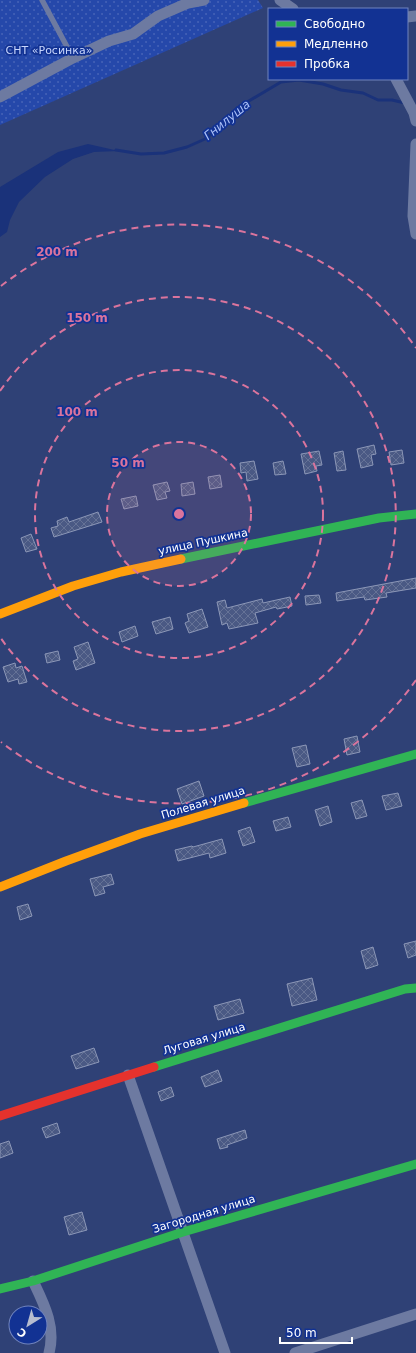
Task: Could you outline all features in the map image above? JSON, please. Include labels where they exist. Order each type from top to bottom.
[{"type":"street","points":[[0,97],[73,58],[109,41],[133,34],[158,16],[188,3],[204,0]]},
{"type":"street","points":[[280,0],[292,8]]},
{"type":"street","points":[[397,80],[414,112],[416,121]]},
{"type":"street","points":[[416,144],[413,216],[416,234]]},
{"type":"street","name":"улица Пушкина","points":[[0,614],[73,586],[121,572],[363,522],[416,514]]},
{"type":"street","name":"Полевая улица","points":[[0,887],[140,834],[221,809],[416,754]]},
{"type":"street","name":"Луговая улица","points":[[0,1116],[405,989],[416,988]]},
{"type":"street","points":[[128,1075],[226,1353]]},
{"type":"street","name":"Загородная улица","points":[[0,1289],[33,1281],[183,1232],[416,1164]]},
{"type":"street","points":[[33,1281],[48,1312],[52,1342],[49,1353]]},
{"type":"street","points":[[295,1353],[416,1314]]},
{"type":"lane","points":[[42,0],[73,58]]},
{"type":"green space","name":"СНТ «Росинка»","points":[[0,0],[258,0],[263,8],[0,125]]},
{"type":"shaded area","points":[[88,144],[119,151],[94,152],[73,159],[45,177],[19,202],[10,220],[7,232],[0,237],[0,187],[58,152]]},
{"type":"building","points":[[374,445],[376,454],[371,455],[373,465],[361,468],[357,449]]},
{"type":"building","points":[[402,450],[404,463],[391,465],[389,452]]},
{"type":"building","points":[[319,451],[322,465],[316,466],[317,471],[305,474],[301,454]]},
{"type":"building","points":[[343,451],[346,470],[337,471],[334,453]]},
{"type":"building","points":[[254,461],[258,479],[247,481],[246,472],[241,473],[240,463]]},
{"type":"building","points":[[283,461],[286,474],[275,475],[273,463]]},
{"type":"building","points":[[220,475],[222,487],[210,489],[208,477]]},
{"type":"building","points":[[167,482],[170,491],[165,492],[167,498],[157,500],[153,485]]},
{"type":"building","points":[[193,482],[195,494],[182,496],[181,484]]},
{"type":"building","points":[[136,496],[138,506],[124,509],[121,499]]},
{"type":"building","points":[[98,512],[102,522],[54,537],[51,528],[58,526],[57,521],[67,517],[69,522]]},
{"type":"building","points":[[31,534],[37,549],[26,552],[21,538]]},
{"type":"building","points":[[416,578],[416,588],[386,593],[387,597],[365,600],[364,597],[337,601],[336,593]]},
{"type":"building","points":[[319,595],[321,603],[306,605],[305,596]]},
{"type":"building","points":[[290,597],[292,606],[277,609],[276,607],[255,613],[258,623],[229,629],[227,623],[222,625],[217,602],[225,600],[227,608],[262,599],[263,603]]},
{"type":"building","points":[[202,609],[208,627],[189,633],[185,623],[189,621],[187,614]]},
{"type":"building","points":[[170,617],[173,629],[156,634],[152,622]]},
{"type":"building","points":[[135,626],[138,636],[122,642],[119,632]]},
{"type":"building","points":[[88,642],[95,663],[76,670],[73,661],[78,659],[74,647]]},
{"type":"building","points":[[58,651],[60,660],[47,663],[45,654]]},
{"type":"building","points":[[15,663],[16,668],[22,666],[27,682],[19,684],[18,679],[8,682],[3,667]]},
{"type":"building","points":[[357,736],[360,752],[347,755],[344,739]]},
{"type":"building","points":[[306,745],[310,764],[297,767],[292,748]]},
{"type":"building","points":[[199,781],[204,796],[182,804],[177,789]]},
{"type":"building","points":[[398,793],[402,806],[386,810],[382,796]]},
{"type":"building","points":[[362,800],[367,816],[356,819],[351,803]]},
{"type":"building","points":[[328,806],[332,822],[320,826],[315,810]]},
{"type":"building","points":[[288,817],[291,827],[276,831],[273,821]]},
{"type":"building","points":[[250,827],[255,842],[243,846],[238,831]]},
{"type":"building","points":[[222,839],[226,853],[210,858],[209,853],[178,861],[175,850]]},
{"type":"building","points":[[111,874],[114,884],[103,887],[105,893],[95,896],[90,879]]},
{"type":"building","points":[[28,904],[32,916],[20,920],[17,907]]},
{"type":"building","points":[[416,941],[416,955],[408,958],[404,944]]},
{"type":"building","points":[[373,947],[378,965],[366,969],[361,951]]},
{"type":"building","points":[[312,978],[317,1000],[292,1006],[287,984]]},
{"type":"building","points":[[240,999],[244,1013],[218,1020],[214,1006]]},
{"type":"building","points":[[94,1048],[99,1062],[76,1069],[71,1056]]},
{"type":"building","points":[[218,1070],[222,1081],[205,1087],[201,1077]]},
{"type":"building","points":[[171,1087],[174,1096],[161,1101],[158,1092]]},
{"type":"building","points":[[57,1123],[60,1133],[46,1138],[42,1128]]},
{"type":"building","points":[[245,1130],[247,1138],[220,1149],[217,1139]]},
{"type":"building","points":[[9,1141],[13,1153],[0,1158],[0,1144]]},
{"type":"building","points":[[82,1212],[87,1230],[69,1235],[64,1217]]},
{"type":"waterway","name":"Гнилуша","points":[[116,150],[141,154],[164,153],[187,147],[205,139],[221,126],[237,108],[281,82],[299,80],[323,84],[341,90],[363,93],[378,100],[392,100],[405,103]]},
{"type":"traffic: fast","points":[[181,559],[379,518],[416,514]]},
{"type":"traffic: fast","points":[[244,803],[416,754]]},
{"type":"traffic: fast","points":[[154,1067],[405,989],[416,988]]},
{"type":"traffic: fast","points":[[0,1289],[33,1281],[183,1232],[416,1164]]},
{"type":"traffic: slow","points":[[0,614],[73,586],[121,572],[181,559]]},
{"type":"traffic: slow","points":[[0,887],[140,834],[244,803]]},
{"type":"traffic: jam","points":[[0,1116],[154,1067]]}]
